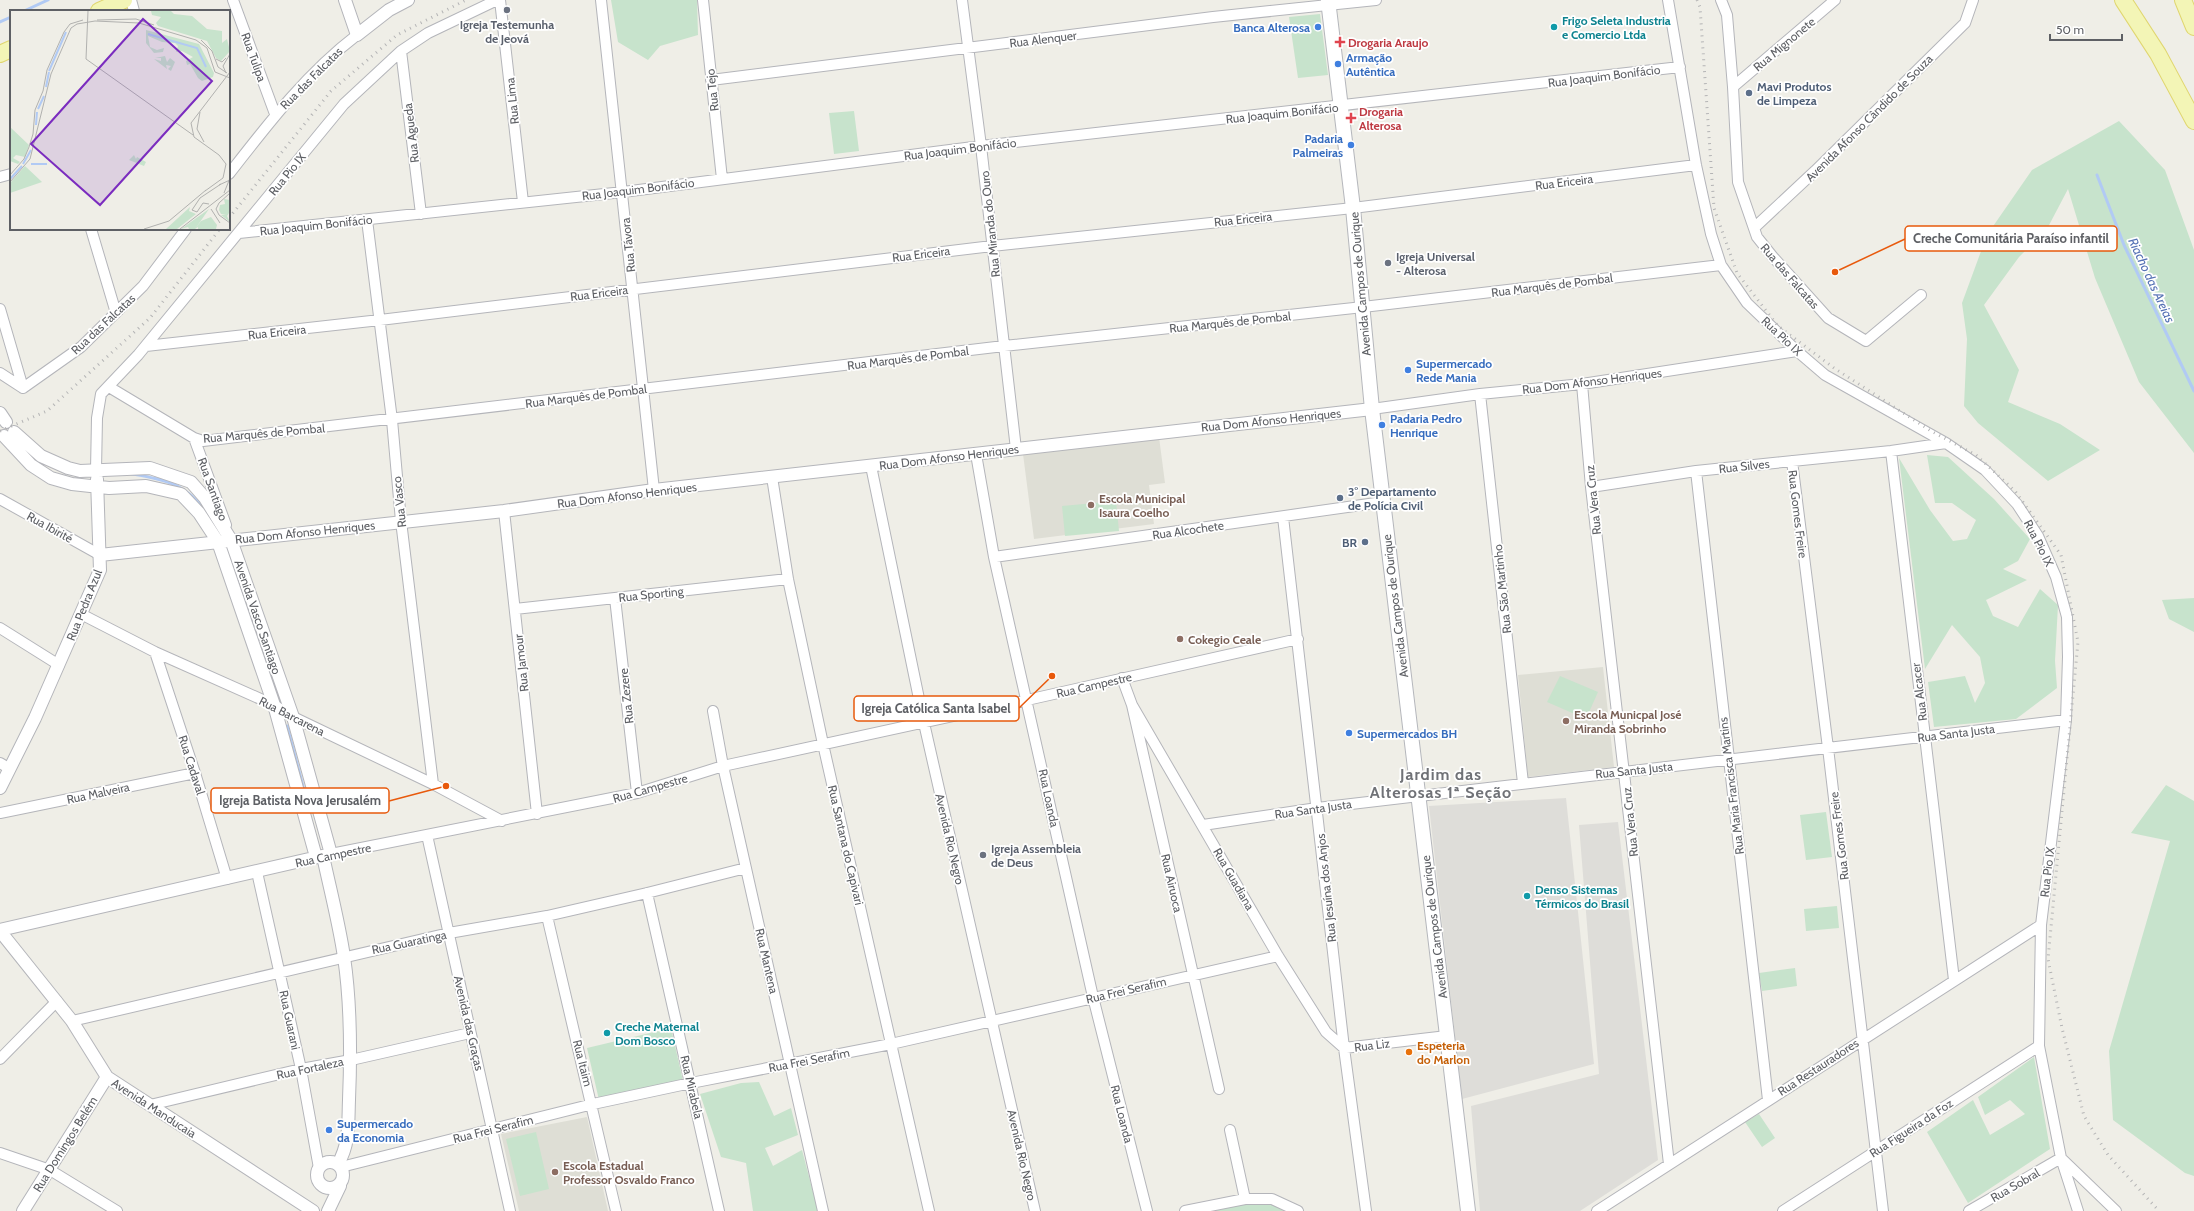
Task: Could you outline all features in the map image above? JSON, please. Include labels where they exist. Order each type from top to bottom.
[{"type":"main road","points":[[101,10],[124,0]]},
{"type":"main road","points":[[2123,0],[2158,54],[2194,121]]},
{"type":"main road","points":[[2183,0],[2194,27]]},
{"type":"main road","name":"Avenida Campos de Ourique","points":[[1328,3],[1353,208],[1372,409],[1468,1211]]},
{"type":"main road","points":[[0,54],[10,49]]},
{"type":"street","points":[[131,0],[134,10]]},
{"type":"street","name":"Rua Tulipa","points":[[233,0],[275,114]]},
{"type":"street","points":[[345,0],[356,35]]},
{"type":"street","name":"Rua das Falcatas","points":[[230,173],[275,114],[332,54],[389,10],[408,0]]},
{"type":"street","name":"Rua Pio IX","points":[[109,387],[146,346],[240,233],[344,104],[401,51],[428,33],[497,0]]},
{"type":"street","name":"Rua Lima","points":[[500,0],[523,202]]},
{"type":"street","name":"Rua Távora","points":[[601,0],[645,390],[654,490]]},
{"type":"street","name":"Rua Tejo","points":[[703,0],[722,179]]},
{"type":"street","name":"Rua Miranda do Ouro","points":[[962,0],[981,146],[1016,449]]},
{"type":"street","name":"Rua Alenquer","points":[[711,80],[1328,3],[1376,0]]},
{"type":"street","name":"Rua Pio IX","points":[[1668,0],[1696,165],[1711,234],[1721,265],[1747,302],[1797,351],[1825,375],[1946,443],[1985,470],[2017,504],[2038,536],[2053,570],[2067,617],[2066,720],[2041,925],[2039,1046],[2061,1158],[2078,1211]]},
{"type":"street","name":"Rua das Falcatas","points":[[1721,0],[1727,15],[1733,87],[1738,182],[1757,237],[1773,258],[1828,318],[1866,341],[1921,295]]},
{"type":"street","name":"Rua Mignonete","points":[[1733,87],[1835,0]]},
{"type":"street","name":"Avenida Afonso Cândido de Souza","points":[[1754,228],[1965,23],[1973,0]]},
{"type":"street","name":"Rua Agueda","points":[[401,51],[421,214]]},
{"type":"street","name":"Rua Joaquim Bonifácio","points":[[240,233],[623,192],[981,146],[1341,107],[1680,67]]},
{"type":"street","name":"Rua Ericeira","points":[[146,346],[380,320],[992,246],[1353,208],[1696,165]]},
{"type":"street","points":[[0,176],[10,174]]},
{"type":"street","name":"Rua Vasco","points":[[367,220],[392,420],[401,521],[434,784]]},
{"type":"street","points":[[91,230],[116,313]]},
{"type":"street","name":"Rua das Falcatas","points":[[23,388],[82,347],[143,286],[185,230]]},
{"type":"street","name":"Rua Marquês de Pombal","points":[[109,387],[194,438],[203,441],[645,390],[1004,346],[1363,307],[1721,265]]},
{"type":"street","points":[[0,309],[23,388]]},
{"type":"street","name":"Rua Dom Afonso Henriques","points":[[100,555],[401,521],[504,511],[654,490],[1372,409],[1480,394],[1582,384],[1797,351]]},
{"type":"street","points":[[0,373],[23,388]]},
{"type":"street","name":"Rua Vera Cruz","points":[[1582,384],[1591,487],[1625,771],[1669,1164]]},
{"type":"street","name":"Rua Pedra Azul","points":[[0,788],[5,766],[59,665],[100,570],[96,470],[97,418],[101,394],[109,387]]},
{"type":"street","name":"Rua São Martinho","points":[[1480,394],[1523,783]]},
{"type":"street","name":"Avenida Vasco Santiago","points":[[323,856],[274,705],[218,542],[199,513],[181,494],[146,486],[97,487],[72,484],[51,478],[31,465],[9,434],[41,456],[68,468],[80,471],[135,467],[150,468],[192,482],[205,498],[231,540],[293,717],[323,856],[344,957],[351,1060],[346,1151],[340,1166]]},
{"type":"street","name":"Rua Santiago","points":[[194,438],[231,540]]},
{"type":"street","name":"Rua Silves","points":[[1591,487],[1696,471],[1891,451],[1946,443]]},
{"type":"street","name":"Rua Alcacer","points":[[1891,451],[1954,980]]},
{"type":"street","name":"Rua Loanda","points":[[976,454],[994,557],[1093,997],[1147,1211]]},
{"type":"street","name":"Rua Gomes Freire","points":[[1792,461],[1828,748],[1882,1211]]},
{"type":"street","name":"Avenida Rio Negro","points":[[871,466],[924,723],[990,1022],[1035,1211]]},
{"type":"street","points":[[192,482],[197,481],[206,469]]},
{"type":"street","name":"Rua Maria Francisca Martins","points":[[1696,471],[1768,1100]]},
{"type":"street","name":"Rua Santana do Capivari","points":[[772,477],[788,579],[823,744],[929,1211]]},
{"type":"street","name":"Rua Ibirité","points":[[0,499],[100,555]]},
{"type":"street","name":"Rua Alcochete","points":[[994,557],[1383,502]]},
{"type":"street","name":"Rua Jamour","points":[[504,511],[537,814]]},
{"type":"street","name":"Rua Jesuína dos Anjos","points":[[1283,517],[1344,1048],[1366,1211]]},
{"type":"street","name":"Rua Sporting","points":[[515,609],[788,579]]},
{"type":"street","name":"Rua Zezere","points":[[615,598],[637,793]]},
{"type":"street","name":"Rua Barcarena","points":[[81,614],[155,652],[274,705],[293,717],[434,784],[502,821]]},
{"type":"street","points":[[0,628],[59,665]]},
{"type":"street","name":"Rua Campestre","points":[[0,931],[323,856],[637,793],[723,766],[924,723],[1298,639]]},
{"type":"street","name":"Rua Cadaval","points":[[155,652],[196,773],[227,879]]},
{"type":"street","name":"Rua Airuoca","points":[[1122,678],[1132,705],[1219,1090]]},
{"type":"street","name":"Rua Guadiana","points":[[1132,705],[1278,956],[1326,1032],[1344,1048]]},
{"type":"street","name":"Rua Mantena","points":[[713,711],[723,766],[823,1211]]},
{"type":"street","name":"Rua Santa Justa","points":[[1203,825],[1317,808],[2066,720]]},
{"type":"street","name":"Rua Malveira","points":[[0,813],[196,773]]},
{"type":"street","name":"Avenida das Graças","points":[[427,835],[510,1211]]},
{"type":"street","name":"Rua Guaratinga","points":[[72,1020],[449,933],[547,916],[746,868]]},
{"type":"street","name":"Rua Guarani","points":[[257,872],[301,1069],[319,1168],[317,1177],[324,1187],[328,1211]]},
{"type":"street","name":"Rua Mirabela","points":[[647,893],[719,1211]]},
{"type":"street","name":"Rua Itaim","points":[[547,916],[593,1104],[616,1211]]},
{"type":"street","name":"Rua Restauradores","points":[[1597,1211],[2041,925]]},
{"type":"street","name":"Avenida Manducaia","points":[[0,931],[72,1020],[107,1077],[313,1211]]},
{"type":"street","name":"Rua Frei Serafim","points":[[340,1166],[493,1130],[593,1104],[691,1082],[891,1044],[1193,974],[1278,956]]},
{"type":"street","points":[[0,1059],[57,1001]]},
{"type":"street","name":"Rua Fortaleza","points":[[150,1105],[301,1069],[351,1060],[470,1033]]},
{"type":"street","name":"Rua Liz","points":[[1344,1048],[1447,1036]]},
{"type":"street","name":"Rua Figueira da Foz","points":[[1783,1211],[2039,1046]]},
{"type":"street","name":"Rua Domingos Belém","points":[[23,1211],[107,1077]]},
{"type":"street","points":[[1230,1130],[1244,1199]]},
{"type":"street","points":[[0,1154],[50,1170],[117,1211]]},
{"type":"street","points":[[2061,1158],[2116,1211]]},
{"type":"street","name":"Rua Sobral","points":[[1969,1211],[1980,1208],[2061,1158]]},
{"type":"street","points":[[319,1168],[330,1162],[340,1166]]},
{"type":"street","name":"Rua Guarani","points":[[328,1211],[344,1175],[340,1166]]},
{"type":"street","points":[[324,1187],[332,1189],[340,1186]]},
{"type":"street","points":[[1185,1211],[1244,1199],[1272,1199],[1298,1211]]},
{"type":"shaded area","name":"Escola Municipal Isaura Coelho","points":[[1159,437],[1165,483],[1149,485],[1154,524],[1034,539],[1023,454]]},
{"type":"shaded area","name":"Escola Municpal José Miranda Sobrinho","points":[[1603,667],[1614,767],[1528,777],[1518,675]]},
{"type":"shaded area","points":[[1566,798],[1594,1064],[1462,1099],[1429,806]]},
{"type":"shaded area","points":[[1618,822],[1658,1160],[1580,1211],[1480,1211],[1471,1106],[1599,1074],[1579,825]]},
{"type":"shaded area","name":"Escola Estadual Professor Osvaldo Franco","points":[[587,1117],[608,1211],[519,1211],[501,1134]]},
{"type":"green space","points":[[611,0],[697,0],[698,35],[660,46],[648,60],[618,42]]},
{"type":"green space","points":[[1320,14],[1328,75],[1298,78],[1289,17]]},
{"type":"green space","points":[[854,111],[859,151],[834,154],[829,113]]},
{"type":"green space","points":[[2119,121],[2165,170],[2194,250],[2194,453],[2139,382],[2095,278],[2068,189],[2047,229],[2019,257],[1984,305],[2019,370],[2008,402],[2060,424],[2100,450],[2048,481],[1978,423],[1964,406],[1967,339],[1962,303],[1987,235],[2032,170]]},
{"type":"green space","points":[[1927,455],[1948,457],[1994,499],[2030,539],[2018,561],[2003,569],[2027,580],[1986,600],[1993,616],[2018,627],[2040,589],[2058,605],[2055,661],[2057,688],[2016,719],[1934,727],[1928,682],[1965,676],[1975,703],[1985,683],[1980,657],[1952,625],[1925,669],[1899,458],[1930,510],[1953,541],[1967,539],[1976,520],[1952,503],[1935,503]]},
{"type":"green space","points":[[1116,501],[1119,531],[1065,536],[1062,506]]},
{"type":"green space","points":[[2194,598],[2194,632],[2169,619],[2162,600]]},
{"type":"green space","points":[[1560,676],[1598,692],[1586,719],[1547,702]]},
{"type":"green space","points":[[2166,785],[2194,801],[2194,1176],[2185,1173],[2113,1120],[2109,1051],[2170,841],[2131,833]]},
{"type":"green space","points":[[1826,812],[1832,857],[1806,860],[1800,815]]},
{"type":"green space","points":[[1837,906],[1839,928],[1806,931],[1804,909]]},
{"type":"green space","points":[[1795,968],[1797,986],[1762,991],[1759,973]]},
{"type":"green space","points":[[671,1028],[683,1081],[599,1100],[587,1048]]},
{"type":"green space","points":[[2034,1057],[2050,1149],[1968,1203],[1927,1132],[1973,1100],[1990,1135],[2025,1114],[2010,1100],[1985,1115],[1978,1097]]},
{"type":"green space","points":[[759,1082],[774,1116],[791,1108],[798,1135],[765,1148],[773,1166],[802,1150],[818,1211],[753,1211],[746,1163],[721,1157],[700,1094],[741,1083]]},
{"type":"green space","points":[[1759,1114],[1775,1138],[1762,1147],[1745,1122]]},
{"type":"green space","points":[[536,1132],[549,1189],[520,1196],[506,1139]]},
{"type":"green space","points":[[1237,1204],[1272,1204],[1284,1211],[1205,1211]]},
{"type":"waterway","name":"Riacho das Areias","points":[[26,10],[48,0]]},
{"type":"waterway","name":"Riacho das Areias","points":[[0,22],[10,17]]},
{"type":"waterway","name":"Riacho das Areias","points":[[2097,175],[2124,245],[2194,391]]},
{"type":"waterway","points":[[132,474],[176,485],[185,490],[201,506],[208,517]]},
{"type":"waterway","points":[[228,550],[277,693]]},
{"type":"waterway","points":[[287,726],[310,813]]},
{"type":"railway","points":[[230,217],[331,91],[397,35],[466,0]]},
{"type":"railway","points":[[1697,0],[1700,7],[1714,208],[1737,273],[1778,326],[1834,368],[1931,431],[1976,455],[2015,491],[2061,555],[2078,642],[2048,959],[2062,1028],[2084,1116],[2108,1155],[2159,1211]]},
{"type":"railway","points":[[0,431],[47,411],[150,318],[219,230]]},
{"type":"place","name":"Igreja Testemunha de Jeová","points":[[507,10]]},
{"type":"place","name":"Banca Alterosa","points":[[1318,27]]},
{"type":"place","name":"Frigo Seleta Industria e Comercio Ltda","points":[[1554,27]]},
{"type":"place","name":"Drogaria Araujo","points":[[1340,42]]},
{"type":"place","name":"Armação Autêntica","points":[[1338,64]]},
{"type":"place","name":"Mavi Produtos de Limpeza","points":[[1749,93]]},
{"type":"place","name":"Drogaria Alterosa","points":[[1351,118]]},
{"type":"place","name":"Padaria Palmeiras","points":[[1351,145]]},
{"type":"place","name":"Igreja Universal - Alterosa","points":[[1388,263]]},
{"type":"place","name":"Creche Comunitária Paraíso infantil","points":[[1835,272]]},
{"type":"place","name":"Supermercado Rede Mania","points":[[1408,370]]},
{"type":"place","name":"Padaria Pedro Henrique","points":[[1382,425]]},
{"type":"place","name":"3° Departamento de Polícia Civil","points":[[1340,498]]},
{"type":"place","name":"Escola Municipal Isaura Coelho","points":[[1091,505]]},
{"type":"place","name":"BR","points":[[1365,542]]},
{"type":"place","name":"Cokegio Ceale","points":[[1180,639]]},
{"type":"place","name":"Igreja Católica Santa Isabel","points":[[1052,676]]},
{"type":"place","name":"Escola Municpal José Miranda Sobrinho","points":[[1566,721]]},
{"type":"place","name":"Supermercados BH","points":[[1349,733]]},
{"type":"place","name":"Igreja Batista Nova Jerusalém","points":[[446,786]]},
{"type":"place","name":"Igreja Assembleia de Deus","points":[[983,855]]},
{"type":"place","name":"Denso Sistemas Térmicos do Brasil","points":[[1527,896]]},
{"type":"place","name":"Creche Maternal Dom Bosco","points":[[607,1033]]},
{"type":"place","name":"Espeteria do Marlon","points":[[1409,1052]]},
{"type":"place","name":"Supermercado da Economia","points":[[329,1130]]},
{"type":"place","name":"Escola Estadual Professor Osvaldo Franco","points":[[555,1172]]},
{"type":"district","name":"Jardim das Alterosas 1ª Seção","points":[[1441,783]]}]
